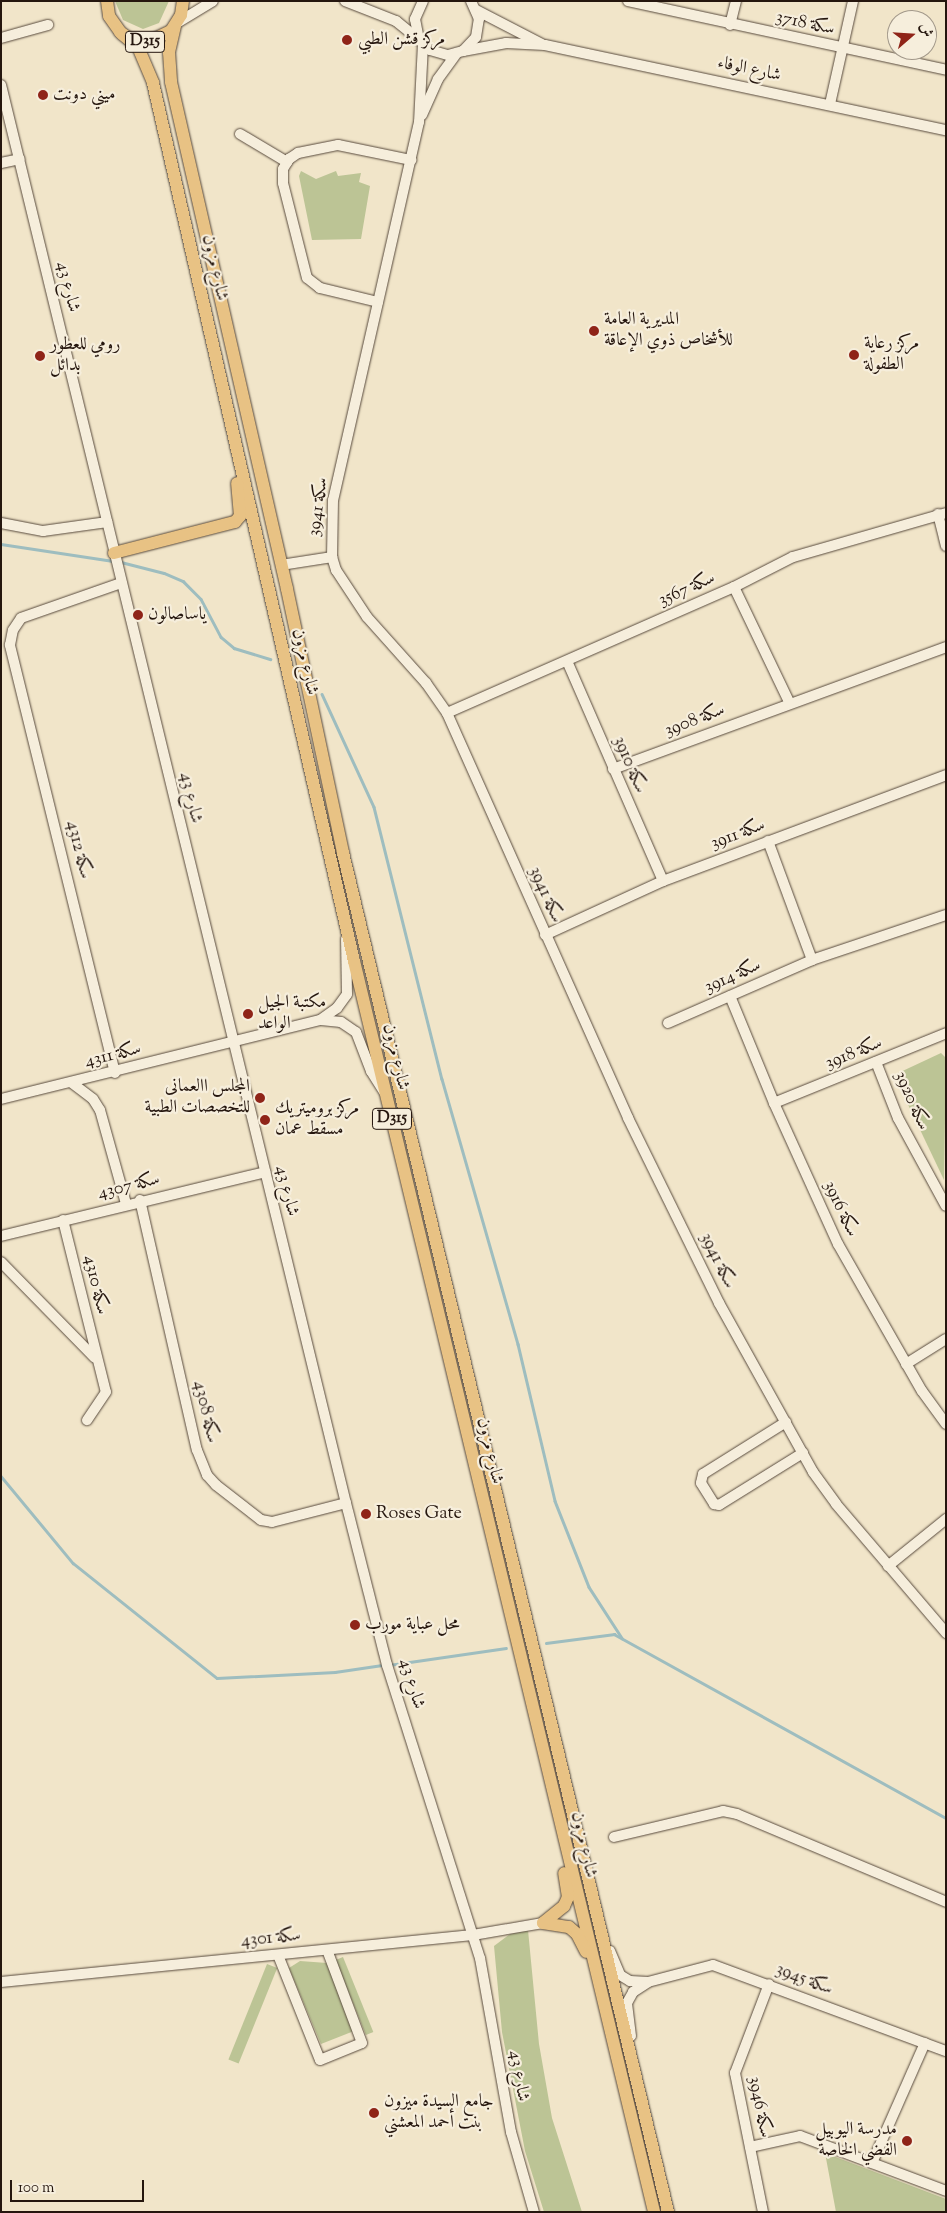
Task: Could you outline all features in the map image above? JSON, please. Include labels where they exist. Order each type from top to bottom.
[{"type":"main road","name":"D315","points":[[107,1],[109,16],[122,34],[148,42],[164,37],[175,25],[182,1]]},
{"type":"main road","name":"شارع مزون","points":[[175,25],[169,52],[170,82],[281,565],[345,862],[668,2212]]},
{"type":"main road","name":"شارع مزون","points":[[122,34],[138,47],[153,83],[348,934],[654,2212]]},
{"type":"main road","points":[[114,553],[235,522],[240,516],[217,362]]},
{"type":"main road","points":[[543,1923],[564,1906],[568,1897],[554,1799]]},
{"type":"main road","points":[[543,1923],[559,1924],[577,1934],[597,1974]]},
{"type":"street","points":[[175,25],[213,1]]},
{"type":"street","points":[[345,1],[396,21],[438,54],[460,52],[506,43],[545,45]]},
{"type":"street","name":"سكة 3941","points":[[419,122],[421,42],[415,20],[423,1]]},
{"type":"street","name":"سكة 3718","points":[[628,1],[659,4],[730,24],[946,70]]},
{"type":"street","points":[[730,24],[736,1]]},
{"type":"street","points":[[830,104],[853,1]]},
{"type":"street","points":[[474,6],[545,45]]},
{"type":"street","name":"سكة 3941","points":[[474,6],[479,28],[476,37],[460,52],[438,79],[419,122],[333,500],[332,556],[336,570],[367,618],[426,683],[447,713],[628,1118],[719,1303],[803,1453],[836,1504],[946,1633]]},
{"type":"street","points":[[1,38],[48,25]]},
{"type":"street","name":"شارع الوفاء","points":[[545,45],[946,130]]},
{"type":"street","name":"شارع 43","points":[[1,85],[232,1044],[346,1503],[387,1665],[474,1935],[511,2132],[534,2212]]},
{"type":"street","points":[[240,134],[287,162]]},
{"type":"street","points":[[378,302],[320,288],[307,278],[283,183],[287,162],[298,153],[338,145],[410,160]]},
{"type":"street","points":[[1,163],[20,159]]},
{"type":"street","points":[[942,514],[946,546]]},
{"type":"street","name":"سكة 3567","points":[[447,713],[734,587],[793,557],[942,514]]},
{"type":"street","points":[[1,523],[44,532],[107,522]]},
{"type":"street","points":[[281,565],[332,556]]},
{"type":"street","points":[[6,644],[21,618],[122,582]]},
{"type":"street","points":[[734,587],[789,702]]},
{"type":"street","name":"سكة 4312","points":[[6,644],[116,1073]]},
{"type":"street","name":"سكة 3908","points":[[613,769],[789,702],[946,647]]},
{"type":"street","name":"سكة 3910","points":[[567,660],[662,881]]},
{"type":"street","name":"سكة 3911","points":[[545,935],[662,881],[946,775]]},
{"type":"street","points":[[768,841],[812,960]]},
{"type":"street","name":"سكة 3914","points":[[668,1023],[812,960],[946,915]]},
{"type":"street","points":[[320,1020],[337,1008],[347,994],[348,934]]},
{"type":"street","name":"سكة 3916","points":[[730,996],[774,1104],[838,1244],[906,1364],[946,1424]]},
{"type":"street","points":[[320,1020],[341,1022],[356,1032],[371,1071],[386,1095]]},
{"type":"street","name":"سكة 4311","points":[[1,1099],[116,1073],[320,1020]]},
{"type":"street","name":"سكة 3918","points":[[774,1104],[946,1034]]},
{"type":"street","name":"سكة 3920","points":[[876,1062],[898,1118],[942,1191],[946,1206]]},
{"type":"street","points":[[72,1083],[93,1099],[100,1110],[126,1204]]},
{"type":"street","name":"سكة 4307","points":[[1,1236],[140,1200],[265,1172]]},
{"type":"street","name":"سكة 4308","points":[[140,1200],[197,1450],[207,1475],[216,1486],[261,1520],[272,1522],[346,1503]]},
{"type":"street","name":"سكة 4310","points":[[63,1220],[106,1392],[87,1420]]},
{"type":"street","name":"سكة 4310","points":[[1,1262],[96,1358]]},
{"type":"street","points":[[906,1364],[946,1339]]},
{"type":"street","points":[[786,1422],[703,1474],[701,1483],[714,1504],[719,1505],[803,1453]]},
{"type":"street","points":[[888,1566],[946,1519]]},
{"type":"street","points":[[614,1837],[723,1811],[737,1814],[946,1902]]},
{"type":"street","name":"سكة 4301","points":[[1,1982],[474,1935],[543,1923]]},
{"type":"street","points":[[598,1924],[620,1975],[630,1981],[648,1982]]},
{"type":"street","points":[[278,1955],[320,2060],[362,2043],[326,1950]]},
{"type":"street","name":"سكة 3945","points":[[648,1982],[713,1965],[769,1984],[946,2051]]},
{"type":"street","points":[[635,2075],[627,2003],[633,1992],[648,1982]]},
{"type":"street","name":"سكة 3946","points":[[763,2212],[735,2073],[769,1984]]},
{"type":"street","points":[[872,2163],[925,2043]]},
{"type":"street","points":[[750,2147],[800,2136],[946,2191]]},
{"type":"green space","points":[[115,1],[169,1],[159,23],[143,29],[123,20]]},
{"type":"green space","points":[[301,171],[316,179],[336,171],[338,176],[361,173],[359,182],[370,186],[361,239],[312,240],[299,176]]},
{"type":"green space","points":[[941,1053],[946,1058],[944,1180],[894,1075]]},
{"type":"green space","points":[[528,1930],[539,2044],[552,2118],[582,2212],[544,2212],[525,2151],[502,2032],[494,1946],[510,1934]]},
{"type":"green space","points":[[343,1957],[373,2032],[366,2035],[336,1960]]},
{"type":"green space","points":[[300,1961],[327,1963],[354,2031],[321,2044],[289,1968]]},
{"type":"green space","points":[[267,1964],[277,1968],[239,2064],[228,2059]]},
{"type":"green space","points":[[825,2153],[946,2199],[946,2212],[836,2212]]},
{"type":"waterway","points":[[1,544],[113,561]]},
{"type":"waterway","points":[[121,562],[164,573],[183,581],[201,599],[221,637],[234,648],[270,659]]},
{"type":"waterway","points":[[322,694],[374,807],[442,1079],[518,1344],[555,1501],[589,1587],[622,1638]]},
{"type":"waterway","points":[[1,1476],[73,1563],[217,1678],[335,1672],[383,1665]]},
{"type":"waterway","points":[[546,1643],[614,1634],[946,1818]]},
{"type":"waterway","points":[[389,1665],[506,1648]]},
{"type":"place","name":"مركز قشن الطبي","points":[[347,40]]},
{"type":"place","name":"ميني دونت","points":[[43,95]]},
{"type":"place","name":"المديرية العامة للأشخاص ذوي الإعاقة","points":[[594,331]]},
{"type":"place","name":"مركز رعاية الطفولة","points":[[854,355]]},
{"type":"place","name":"رومي للعطور بدائل","points":[[40,356]]},
{"type":"place","name":"ياساصالون","points":[[138,615]]},
{"type":"place","name":"مكتبة الجيل الواعد","points":[[248,1014]]},
{"type":"place","name":"المجلس االعمانى للتخصصات الطبية","points":[[260,1098]]},
{"type":"place","name":"مركز بروميتريك مسقط عمان","points":[[265,1120]]},
{"type":"place","name":"Roses Gate","points":[[366,1514]]},
{"type":"place","name":"محل عباية مورب","points":[[355,1625]]},
{"type":"place","name":"جامع السيدة ميزون بنت أحمد المعشني","points":[[374,2113]]},
{"type":"place","name":"مدرسة اليوبيل الفضي الخاصة","points":[[907,2141]]}]
